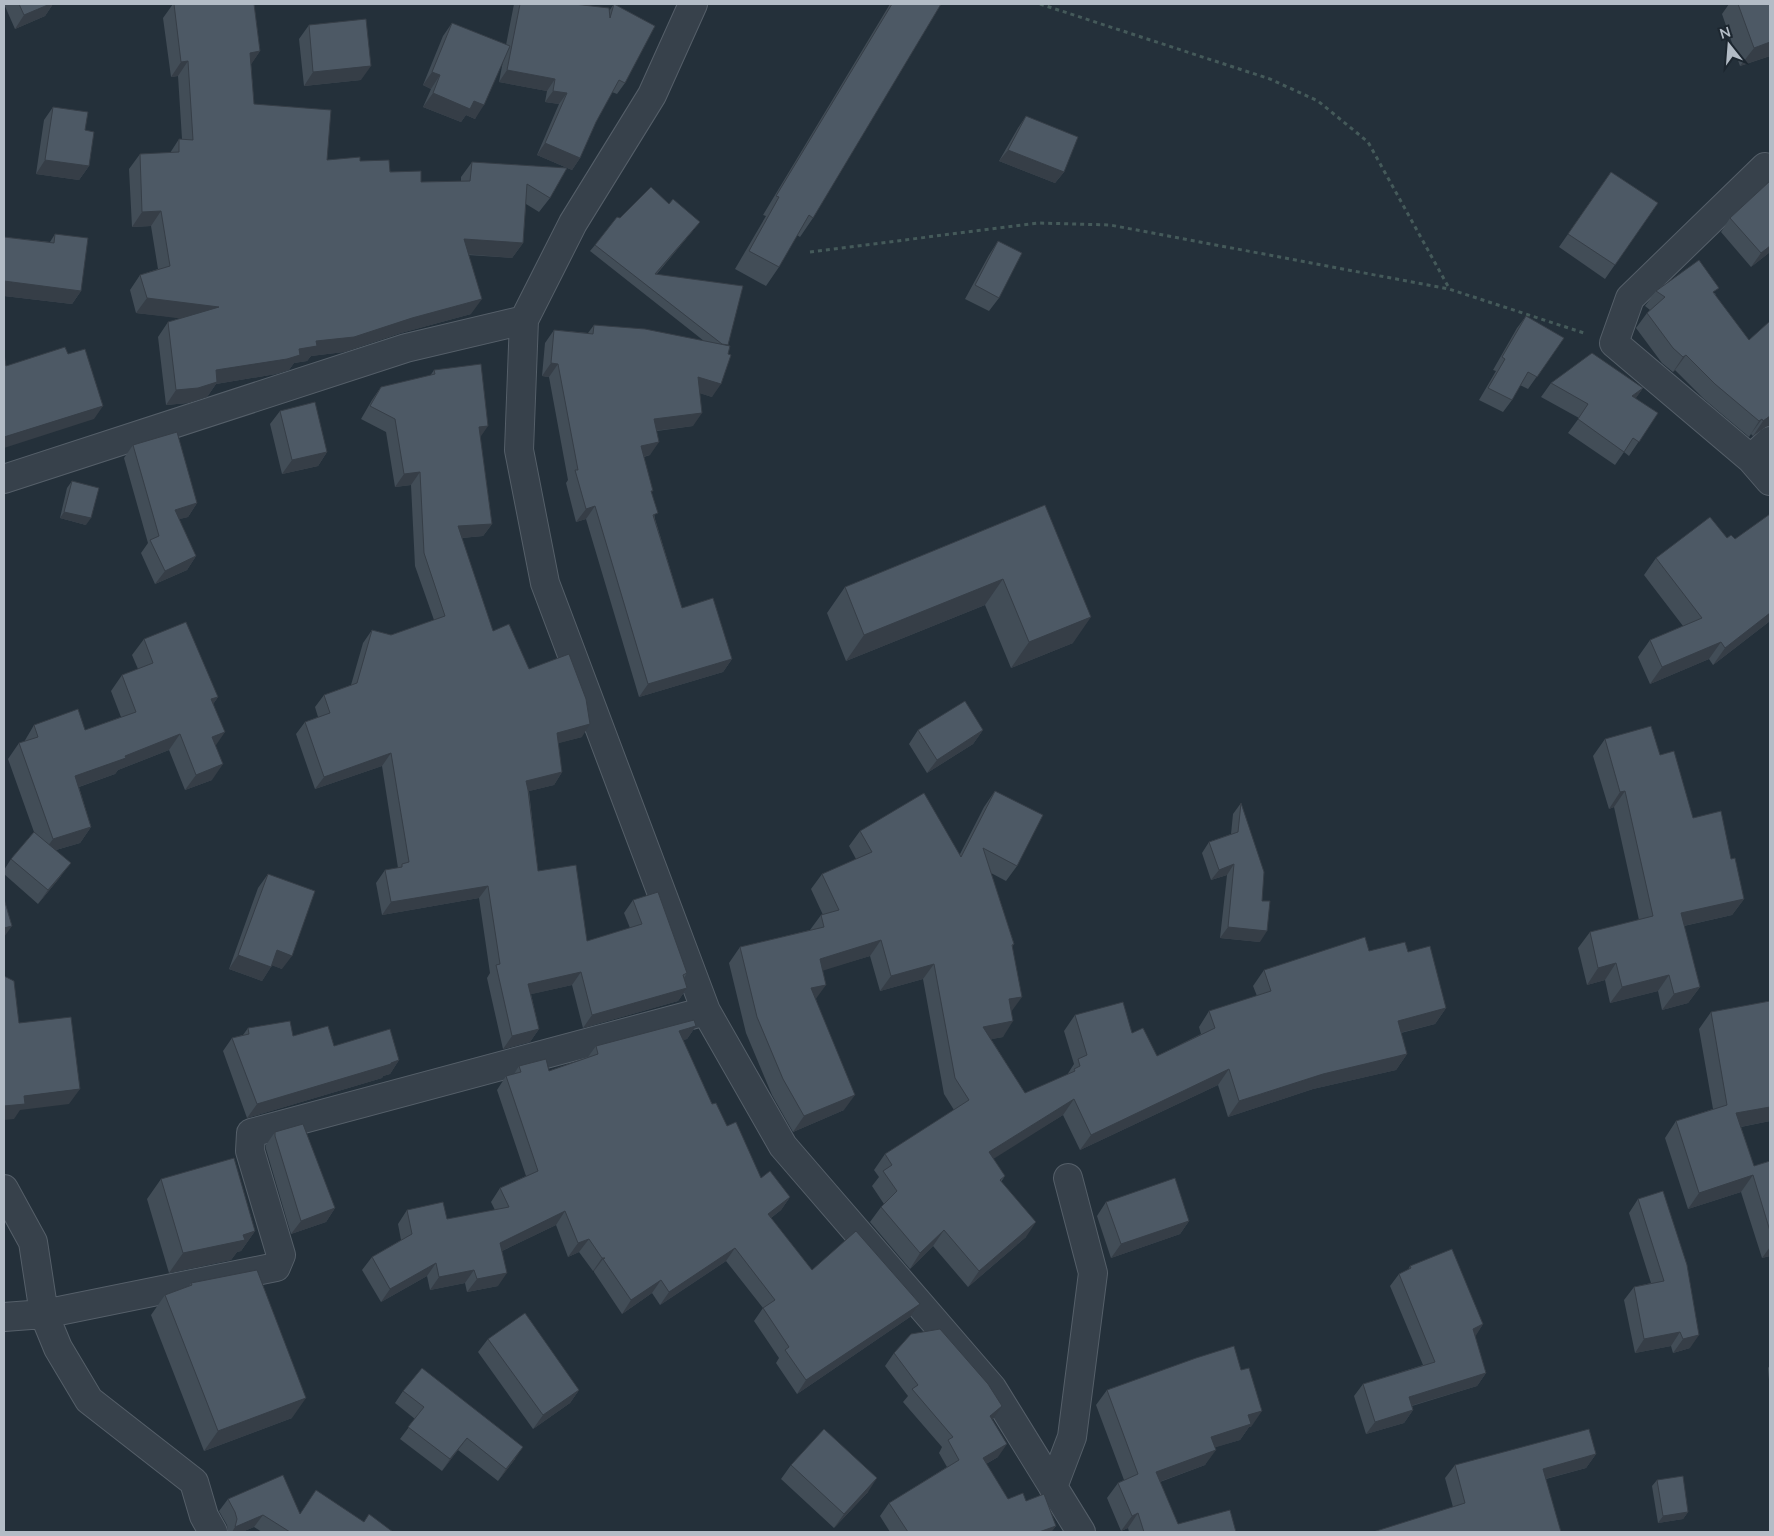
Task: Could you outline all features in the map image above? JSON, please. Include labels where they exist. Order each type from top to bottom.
[{"type":"street","points":[[693,4],[652,95],[572,223],[524,320],[519,450],[545,583],[706,1011],[783,1146],[992,1388],[1081,1532]]},
{"type":"street","points":[[1765,167],[1630,298],[1614,342],[1761,450],[1770,481]]},
{"type":"street","points":[[4,479],[406,348],[524,320]]},
{"type":"street","points":[[4,1317],[44,1314],[276,1266],[281,1255],[250,1151],[251,1134],[706,1011]]},
{"type":"street","points":[[1053,1487],[1072,1437],[1093,1273],[1068,1178]]},
{"type":"street","points":[[4,1189],[33,1242],[44,1314],[58,1348],[89,1400],[194,1482],[204,1516],[213,1532]]},
{"type":"path","points":[[1040,4],[1270,79],[1318,101],[1368,142],[1449,289]]},
{"type":"path","points":[[810,252],[1038,223],[1110,225],[1449,289],[1614,342]]},
{"type":"building","points":[[19,4],[50,4],[24,15]]},
{"type":"building","points":[[174,4],[254,4],[260,51],[250,53],[254,104],[331,110],[327,160],[360,157],[360,161],[389,160],[390,172],[421,171],[421,182],[470,181],[472,162],[567,168],[550,198],[527,184],[523,243],[464,239],[482,299],[412,318],[354,337],[316,341],[317,346],[299,349],[300,355],[287,359],[216,370],[217,382],[198,388],[176,390],[168,322],[219,307],[147,298],[140,275],[170,266],[161,211],[142,212],[140,154],[179,152],[179,139],[193,140],[188,61],[181,62]]},
{"type":"building","points":[[520,4],[574,4],[609,8],[610,18],[614,4],[655,26],[625,83],[619,80],[596,122],[580,158],[545,143],[567,93],[553,91],[555,79],[507,70]]},
{"type":"building","points":[[892,4],[941,4],[813,218],[809,215],[779,267],[749,251],[779,197],[776,196]]},
{"type":"building","points":[[1738,4],[1770,4],[1770,42],[1754,48]]},
{"type":"building","points":[[366,19],[371,66],[313,72],[309,25]]},
{"type":"building","points":[[452,23],[510,46],[484,105],[474,101],[470,109],[433,93],[440,75],[432,72]]},
{"type":"building","points":[[53,107],[88,112],[85,130],[94,132],[89,166],[45,160]]},
{"type":"building","points":[[1026,116],[1078,137],[1064,172],[1008,150]]},
{"type":"building","points":[[1611,172],[1658,203],[1615,265],[1568,234]]},
{"type":"building","points":[[1770,181],[1770,246],[1761,253],[1730,218]]},
{"type":"building","points":[[651,187],[669,204],[673,199],[700,222],[655,274],[743,286],[728,345],[722,344],[595,245],[617,217],[620,218]]},
{"type":"building","points":[[55,234],[88,238],[81,291],[4,281],[4,237],[54,243]]},
{"type":"building","points":[[998,241],[1022,253],[999,298],[975,285]]},
{"type":"building","points":[[1699,260],[1719,288],[1713,292],[1749,340],[1770,321],[1770,416],[1763,421],[1762,419],[1759,421],[1715,384],[1686,355],[1683,357],[1673,348],[1647,313],[1665,297],[1656,291]]},
{"type":"building","points":[[1526,316],[1564,338],[1537,377],[1528,372],[1512,400],[1488,388],[1505,359],[1502,357]]},
{"type":"building","points":[[594,325],[645,329],[730,346],[728,354],[731,355],[721,384],[698,377],[702,413],[654,419],[659,442],[641,446],[658,513],[653,515],[682,608],[713,598],[732,659],[648,684],[595,506],[586,509],[575,470],[578,470],[558,364],[551,363],[554,330],[593,334]]},
{"type":"building","points":[[65,347],[68,354],[85,349],[103,406],[4,437],[4,354],[6,366]]},
{"type":"building","points":[[1592,353],[1643,388],[1632,396],[1658,413],[1639,442],[1633,438],[1624,452],[1578,419],[1588,404],[1551,383]]},
{"type":"building","points":[[481,364],[488,426],[479,427],[492,524],[458,526],[493,631],[509,624],[529,669],[569,654],[586,699],[590,724],[557,733],[562,772],[526,781],[538,871],[576,865],[587,941],[642,924],[633,900],[658,892],[687,973],[683,975],[687,988],[592,1015],[581,972],[528,984],[539,1029],[512,1036],[496,965],[500,964],[488,886],[391,902],[385,870],[402,867],[402,864],[409,862],[391,753],[324,777],[305,722],[330,713],[324,695],[357,683],[372,630],[391,635],[445,616],[424,553],[420,472],[404,474],[395,419],[370,406],[381,387],[435,374],[434,370]]},
{"type":"building","points":[[315,402],[327,452],[292,460],[280,411]]},
{"type":"building","points":[[177,432],[197,503],[175,510],[196,556],[165,571],[150,540],[159,536],[133,445]]},
{"type":"building","points":[[72,481],[99,488],[91,518],[64,512]]},
{"type":"building","points":[[1045,505],[1091,617],[1029,642],[1003,579],[864,635],[845,587]]},
{"type":"building","points":[[1770,514],[1770,613],[1725,648],[1721,642],[1662,667],[1650,640],[1702,618],[1656,558],[1710,517],[1727,538],[1731,535],[1735,539]]},
{"type":"building","points":[[186,622],[218,697],[211,699],[225,732],[212,737],[223,764],[196,775],[180,734],[125,756],[126,758],[75,776],[91,827],[53,839],[19,743],[38,737],[34,725],[78,709],[85,730],[136,712],[122,675],[153,663],[144,639]]},
{"type":"building","points":[[965,701],[983,730],[937,760],[918,730]]},
{"type":"building","points":[[1651,726],[1660,755],[1674,751],[1693,818],[1721,811],[1731,859],[1735,858],[1744,899],[1681,913],[1700,987],[1674,994],[1669,975],[1622,987],[1616,963],[1598,968],[1590,932],[1653,916],[1625,791],[1620,792],[1605,739]]},
{"type":"building","points":[[995,791],[1043,815],[1017,866],[983,848],[1014,944],[1012,945],[1022,997],[1009,999],[1013,1021],[983,1027],[1025,1093],[1075,1071],[1074,1069],[1080,1066],[1078,1059],[1087,1055],[1075,1015],[1123,1002],[1132,1033],[1143,1028],[1157,1056],[1215,1028],[1209,1011],[1271,991],[1264,970],[1365,937],[1369,951],[1405,942],[1408,952],[1430,946],[1446,1008],[1398,1021],[1407,1054],[1323,1074],[1239,1101],[1229,1069],[1091,1135],[1074,1099],[989,1152],[1005,1176],[1000,1180],[1036,1222],[979,1271],[944,1230],[920,1253],[881,1207],[897,1191],[883,1171],[892,1165],[885,1154],[969,1100],[955,1078],[934,964],[891,976],[881,940],[820,959],[826,985],[811,988],[855,1095],[804,1116],[783,1079],[757,1017],[740,947],[824,927],[821,915],[839,910],[822,874],[872,852],[860,831],[924,793],[961,857]]},
{"type":"building","points":[[1241,803],[1264,872],[1262,901],[1270,901],[1267,931],[1228,927],[1234,864],[1219,870],[1209,842],[1238,832]]},
{"type":"building","points":[[34,832],[71,863],[48,890],[11,859]]},
{"type":"building","points":[[268,874],[315,891],[292,956],[277,950],[271,967],[238,955]]},
{"type":"building","points":[[4,899],[12,926],[4,928]]},
{"type":"building","points":[[4,976],[14,981],[19,1023],[71,1017],[80,1089],[24,1096],[25,1104],[4,1106]]},
{"type":"building","points":[[1770,1001],[1770,1107],[1736,1113],[1754,1166],[1770,1161],[1770,1231],[1753,1175],[1699,1193],[1676,1121],[1727,1105],[1711,1012]]},
{"type":"building","points":[[694,1020],[696,1026],[679,1031],[712,1104],[716,1103],[727,1126],[736,1122],[761,1178],[770,1171],[790,1197],[768,1214],[812,1270],[856,1231],[920,1304],[806,1380],[785,1350],[789,1347],[763,1308],[775,1300],[735,1248],[669,1292],[661,1280],[631,1300],[603,1259],[605,1258],[602,1258],[589,1239],[578,1243],[565,1211],[500,1243],[507,1273],[477,1279],[474,1270],[439,1277],[436,1263],[390,1289],[372,1257],[412,1234],[407,1210],[443,1202],[447,1219],[509,1207],[500,1188],[538,1171],[506,1076],[521,1072],[519,1066],[546,1059],[549,1071],[598,1054],[596,1046]]},
{"type":"building","points":[[290,1021],[293,1036],[328,1026],[334,1046],[390,1029],[399,1060],[257,1104],[232,1038],[249,1034],[248,1028]]},
{"type":"building","points":[[303,1124],[335,1208],[301,1221],[275,1132]]},
{"type":"building","points":[[234,1158],[255,1231],[243,1235],[245,1240],[183,1253],[161,1179]]},
{"type":"building","points":[[1175,1178],[1189,1221],[1121,1244],[1106,1202]]},
{"type":"building","points":[[1663,1191],[1687,1265],[1699,1335],[1683,1339],[1680,1332],[1644,1339],[1634,1287],[1664,1281],[1638,1199]]},
{"type":"building","points":[[1452,1249],[1483,1324],[1473,1329],[1486,1373],[1409,1397],[1413,1410],[1375,1422],[1363,1384],[1435,1362],[1399,1274],[1411,1268],[1410,1266]]},
{"type":"building","points":[[257,1270],[306,1398],[218,1431],[165,1295],[192,1285],[191,1283]]},
{"type":"building","points":[[525,1313],[579,1390],[543,1415],[488,1339]]},
{"type":"building","points":[[940,1329],[988,1384],[1002,1406],[990,1416],[1007,1444],[983,1458],[1008,1499],[1023,1493],[1026,1501],[1044,1494],[1056,1526],[1039,1532],[908,1532],[889,1503],[959,1460],[948,1440],[953,1437],[912,1389],[918,1385],[894,1353],[911,1334]]},
{"type":"building","points":[[1234,1346],[1241,1370],[1249,1368],[1262,1411],[1248,1415],[1251,1424],[1211,1437],[1216,1450],[1156,1472],[1178,1524],[1230,1510],[1236,1532],[1144,1532],[1138,1513],[1132,1516],[1118,1483],[1138,1474],[1107,1390]]},
{"type":"building","points":[[422,1368],[523,1447],[506,1469],[467,1438],[450,1459],[408,1427],[424,1407],[403,1391]]},
{"type":"building","points":[[824,1429],[877,1478],[844,1514],[791,1465]]},
{"type":"building","points":[[1589,1429],[1596,1454],[1543,1469],[1561,1532],[1373,1532],[1465,1503],[1455,1465]]},
{"type":"building","points":[[283,1475],[300,1514],[316,1490],[364,1522],[369,1514],[393,1532],[290,1532],[263,1515],[235,1527],[237,1519],[228,1499]]},
{"type":"building","points":[[1683,1476],[1688,1512],[1663,1516],[1657,1480]]}]
